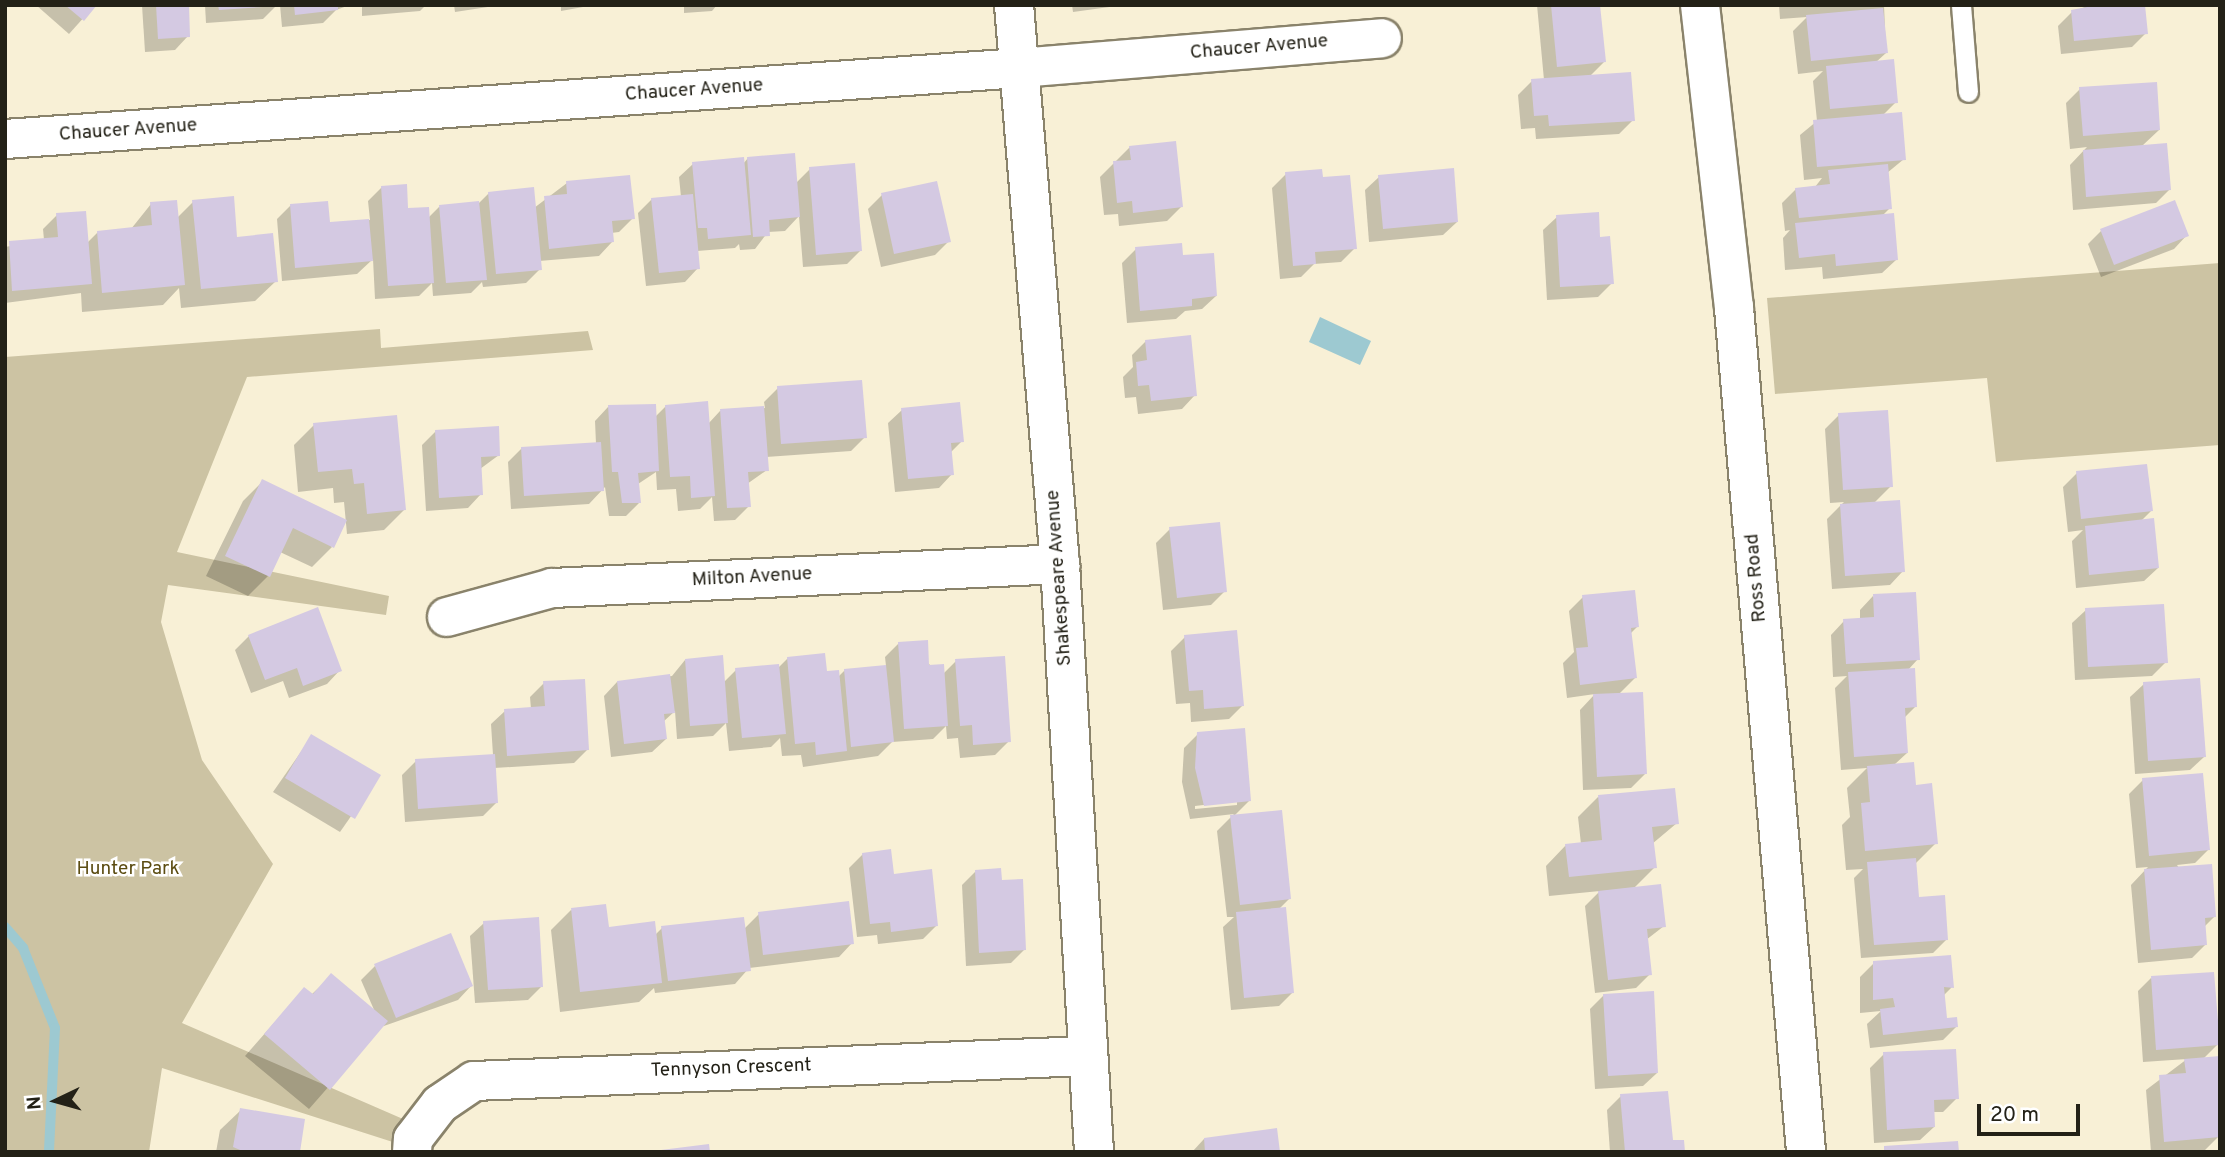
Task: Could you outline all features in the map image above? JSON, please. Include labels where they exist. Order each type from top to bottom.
[{"type":"street","name":"Shakespeare Avenue","points":[[1014,5],[1060,564],[1086,1056],[1094,1152]]},
{"type":"street","name":"Ross Road","points":[[1700,5],[1734,309],[1806,1152]]},
{"type":"street","name":"Chaucer Avenue","points":[[5,139],[1020,68],[1382,38]]},
{"type":"street","name":"Milton Avenue","points":[[447,617],[552,588],[1060,564]]},
{"type":"street","name":"Tennyson Crescent","points":[[412,1152],[413,1139],[440,1104],[474,1082],[1086,1056]]},
{"type":"lane","points":[[1961,5],[1968,92]]},
{"type":"green space","points":[[2220,263],[2220,445],[1996,462],[1987,378],[1775,394],[1767,298]]},
{"type":"green space","name":"Hunter Park","points":[[380,329],[381,348],[588,331],[593,350],[247,377],[177,552],[389,596],[386,615],[168,585],[161,622],[202,760],[273,864],[182,1023],[403,1119],[399,1144],[162,1068],[149,1152],[5,1152],[5,357]]},
{"type":"water","points":[[1320,317],[1371,341],[1360,365],[1309,342]]},
{"type":"building","points":[[65,5],[97,5],[84,21]]},
{"type":"building","points":[[156,5],[189,5],[190,37],[158,39]]},
{"type":"building","points":[[218,5],[263,5],[263,7],[219,10]]},
{"type":"building","points":[[294,5],[338,5],[338,10],[295,15]]},
{"type":"building","points":[[1551,5],[1600,5],[1606,62],[1557,67]]},
{"type":"building","points":[[2098,5],[2145,5],[2148,34],[2074,41],[2071,10]]},
{"type":"building","points":[[1883,8],[1888,53],[1811,61],[1806,15]]},
{"type":"building","points":[[1894,59],[1898,103],[1830,109],[1826,66]]},
{"type":"building","points":[[1631,72],[1635,121],[1549,126],[1548,115],[1534,116],[1531,79]]},
{"type":"building","points":[[2157,82],[2160,130],[2083,136],[2079,87]]},
{"type":"building","points":[[1902,112],[1906,160],[1817,167],[1813,120]]},
{"type":"building","points":[[1176,141],[1183,207],[1133,213],[1132,201],[1117,203],[1113,161],[1131,160],[1129,146]]},
{"type":"building","points":[[2167,143],[2171,190],[2086,197],[2083,150]]},
{"type":"building","points":[[795,153],[800,217],[769,220],[770,236],[753,237],[747,157]]},
{"type":"building","points":[[744,157],[751,235],[708,239],[707,228],[698,228],[692,162]]},
{"type":"building","points":[[855,163],[862,251],[816,255],[809,167]]},
{"type":"building","points":[[1888,164],[1892,209],[1799,218],[1795,188],[1830,184],[1828,170]]},
{"type":"building","points":[[1454,168],[1458,222],[1383,229],[1378,175]]},
{"type":"building","points":[[1322,169],[1323,177],[1350,175],[1357,249],[1315,252],[1316,264],[1293,266],[1285,172]]},
{"type":"building","points":[[630,175],[635,219],[612,221],[614,242],[549,249],[544,196],[567,194],[566,181]]},
{"type":"building","points":[[937,181],[951,242],[894,254],[881,193]]},
{"type":"building","points":[[407,184],[408,208],[429,207],[434,283],[388,286],[381,186]]},
{"type":"building","points":[[534,187],[542,270],[496,274],[488,192]]},
{"type":"building","points":[[693,194],[700,269],[659,273],[651,198]]},
{"type":"building","points":[[234,196],[237,237],[273,233],[278,282],[201,289],[192,200]]},
{"type":"building","points":[[177,200],[185,285],[102,293],[97,231],[152,225],[150,202]]},
{"type":"building","points":[[2175,200],[2189,236],[2114,265],[2100,229]]},
{"type":"building","points":[[328,201],[330,222],[369,219],[373,261],[295,268],[290,204]]},
{"type":"building","points":[[479,201],[487,280],[446,283],[439,205]]},
{"type":"building","points":[[86,211],[92,284],[12,291],[9,241],[58,237],[56,213]]},
{"type":"building","points":[[1599,212],[1600,237],[1610,236],[1614,284],[1560,287],[1556,215]]},
{"type":"building","points":[[1894,213],[1898,260],[1836,266],[1835,254],[1799,258],[1795,223]]},
{"type":"building","points":[[1182,243],[1183,255],[1214,253],[1217,296],[1192,299],[1192,306],[1140,311],[1135,247]]},
{"type":"building","points":[[1191,335],[1197,396],[1151,401],[1149,385],[1138,386],[1136,362],[1147,360],[1145,340]]},
{"type":"building","points":[[862,380],[867,438],[781,444],[777,386]]},
{"type":"building","points":[[708,401],[715,496],[691,498],[690,476],[670,477],[665,405]]},
{"type":"building","points":[[960,402],[964,442],[951,443],[954,475],[908,479],[901,408]]},
{"type":"building","points":[[656,404],[659,471],[638,473],[641,503],[622,503],[618,472],[612,472],[608,405]]},
{"type":"building","points":[[764,406],[769,471],[748,472],[751,507],[727,508],[720,409]]},
{"type":"building","points":[[1888,410],[1893,487],[1843,490],[1838,413]]},
{"type":"building","points":[[397,415],[406,510],[367,514],[364,483],[354,484],[352,469],[318,472],[313,423]]},
{"type":"building","points":[[499,426],[500,456],[481,457],[483,495],[439,498],[435,430]]},
{"type":"building","points":[[601,442],[604,491],[524,496],[521,447]]},
{"type":"building","points":[[2147,464],[2153,511],[2081,519],[2076,471]]},
{"type":"building","points":[[262,479],[347,520],[334,548],[293,528],[270,577],[225,556]]},
{"type":"building","points":[[1900,500],[1905,572],[1845,576],[1840,504]]},
{"type":"building","points":[[2154,518],[2159,568],[2089,575],[2085,526]]},
{"type":"building","points":[[1220,522],[1227,592],[1177,598],[1169,527]]},
{"type":"building","points":[[1635,590],[1639,627],[1631,628],[1637,678],[1580,685],[1576,648],[1588,647],[1582,595]]},
{"type":"building","points":[[1916,592],[1920,660],[1846,664],[1843,619],[1874,617],[1873,594]]},
{"type":"building","points":[[2164,604],[2168,663],[2088,667],[2085,608]]},
{"type":"building","points":[[318,607],[342,671],[303,686],[297,668],[265,680],[248,635]]},
{"type":"building","points":[[1237,630],[1244,706],[1204,709],[1203,690],[1189,691],[1184,635]]},
{"type":"building","points":[[928,640],[929,665],[944,664],[948,726],[904,729],[898,642]]},
{"type":"building","points":[[825,653],[827,671],[839,670],[847,751],[816,755],[815,742],[795,744],[787,657]]},
{"type":"building","points":[[723,655],[728,723],[690,726],[685,659]]},
{"type":"building","points":[[1005,656],[1011,742],[973,745],[972,725],[960,726],[955,659]]},
{"type":"building","points":[[779,664],[786,734],[742,738],[735,668]]},
{"type":"building","points":[[886,665],[894,742],[851,747],[844,669]]},
{"type":"building","points":[[1915,668],[1917,707],[1905,708],[1908,753],[1854,757],[1848,672]]},
{"type":"building","points":[[670,674],[675,713],[664,714],[667,739],[624,744],[617,681]]},
{"type":"building","points":[[2200,678],[2206,757],[2148,761],[2143,682]]},
{"type":"building","points":[[585,679],[589,750],[507,756],[504,709],[545,706],[543,681]]},
{"type":"building","points":[[1643,692],[1647,774],[1597,777],[1593,694]]},
{"type":"building","points":[[1245,728],[1251,801],[1204,806],[1195,768],[1197,732]]},
{"type":"building","points":[[311,734],[381,775],[355,819],[285,778]]},
{"type":"building","points":[[495,754],[498,803],[418,809],[415,759]]},
{"type":"building","points":[[1914,762],[1916,785],[1932,783],[1938,844],[1865,851],[1861,803],[1870,802],[1867,766]]},
{"type":"building","points":[[2203,773],[2210,850],[2149,856],[2142,778]]},
{"type":"building","points":[[1675,788],[1679,824],[1652,827],[1657,868],[1569,877],[1565,844],[1602,840],[1598,795]]},
{"type":"building","points":[[1282,810],[1291,899],[1240,905],[1230,815]]},
{"type":"building","points":[[891,849],[894,874],[932,869],[938,926],[891,932],[890,922],[870,924],[862,853]]},
{"type":"building","points":[[1916,858],[1919,897],[1945,895],[1948,940],[1874,945],[1867,862]]},
{"type":"building","points":[[2212,864],[2216,917],[2205,918],[2207,945],[2151,950],[2144,869]]},
{"type":"building","points":[[1001,868],[1002,880],[1023,879],[1026,950],[979,953],[975,870]]},
{"type":"building","points":[[1661,884],[1666,927],[1647,929],[1652,975],[1608,980],[1598,891]]},
{"type":"building","points":[[849,901],[854,944],[763,955],[758,912]]},
{"type":"building","points":[[606,904],[609,927],[655,921],[662,983],[580,992],[571,908]]},
{"type":"building","points":[[1286,907],[1294,993],[1244,998],[1236,912]]},
{"type":"building","points":[[539,917],[543,987],[488,990],[483,921]]},
{"type":"building","points":[[744,917],[751,971],[668,981],[661,926]]},
{"type":"building","points":[[451,933],[473,986],[396,1018],[374,964]]},
{"type":"building","points":[[1951,955],[1954,988],[1944,987],[1947,1018],[1957,1017],[1958,1027],[1883,1035],[1880,1009],[1895,1007],[1893,998],[1873,1000],[1873,961]]},
{"type":"building","points":[[2214,972],[2220,1045],[2156,1050],[2151,976]]},
{"type":"building","points":[[331,973],[388,1021],[330,1090],[264,1034],[304,987],[313,994]]},
{"type":"building","points":[[1654,991],[1658,1073],[1608,1076],[1603,994]]},
{"type":"building","points":[[1956,1049],[1959,1099],[1934,1100],[1935,1127],[1887,1130],[1883,1052]]},
{"type":"building","points":[[2220,1056],[2220,1137],[2164,1142],[2159,1075],[2186,1073],[2184,1059]]},
{"type":"building","points":[[1668,1091],[1673,1140],[1684,1140],[1685,1152],[1625,1152],[1620,1094]]},
{"type":"building","points":[[240,1108],[305,1119],[300,1152],[245,1152],[233,1147]]},
{"type":"building","points":[[1277,1128],[1280,1152],[1205,1152],[1204,1138]]},
{"type":"building","points":[[1958,1141],[1959,1152],[1884,1152],[1884,1146]]},
{"type":"building","points":[[709,1144],[710,1152],[661,1152],[661,1150]]},
{"type":"waterway","points":[[5,927],[23,948],[55,1028],[49,1152]]}]
